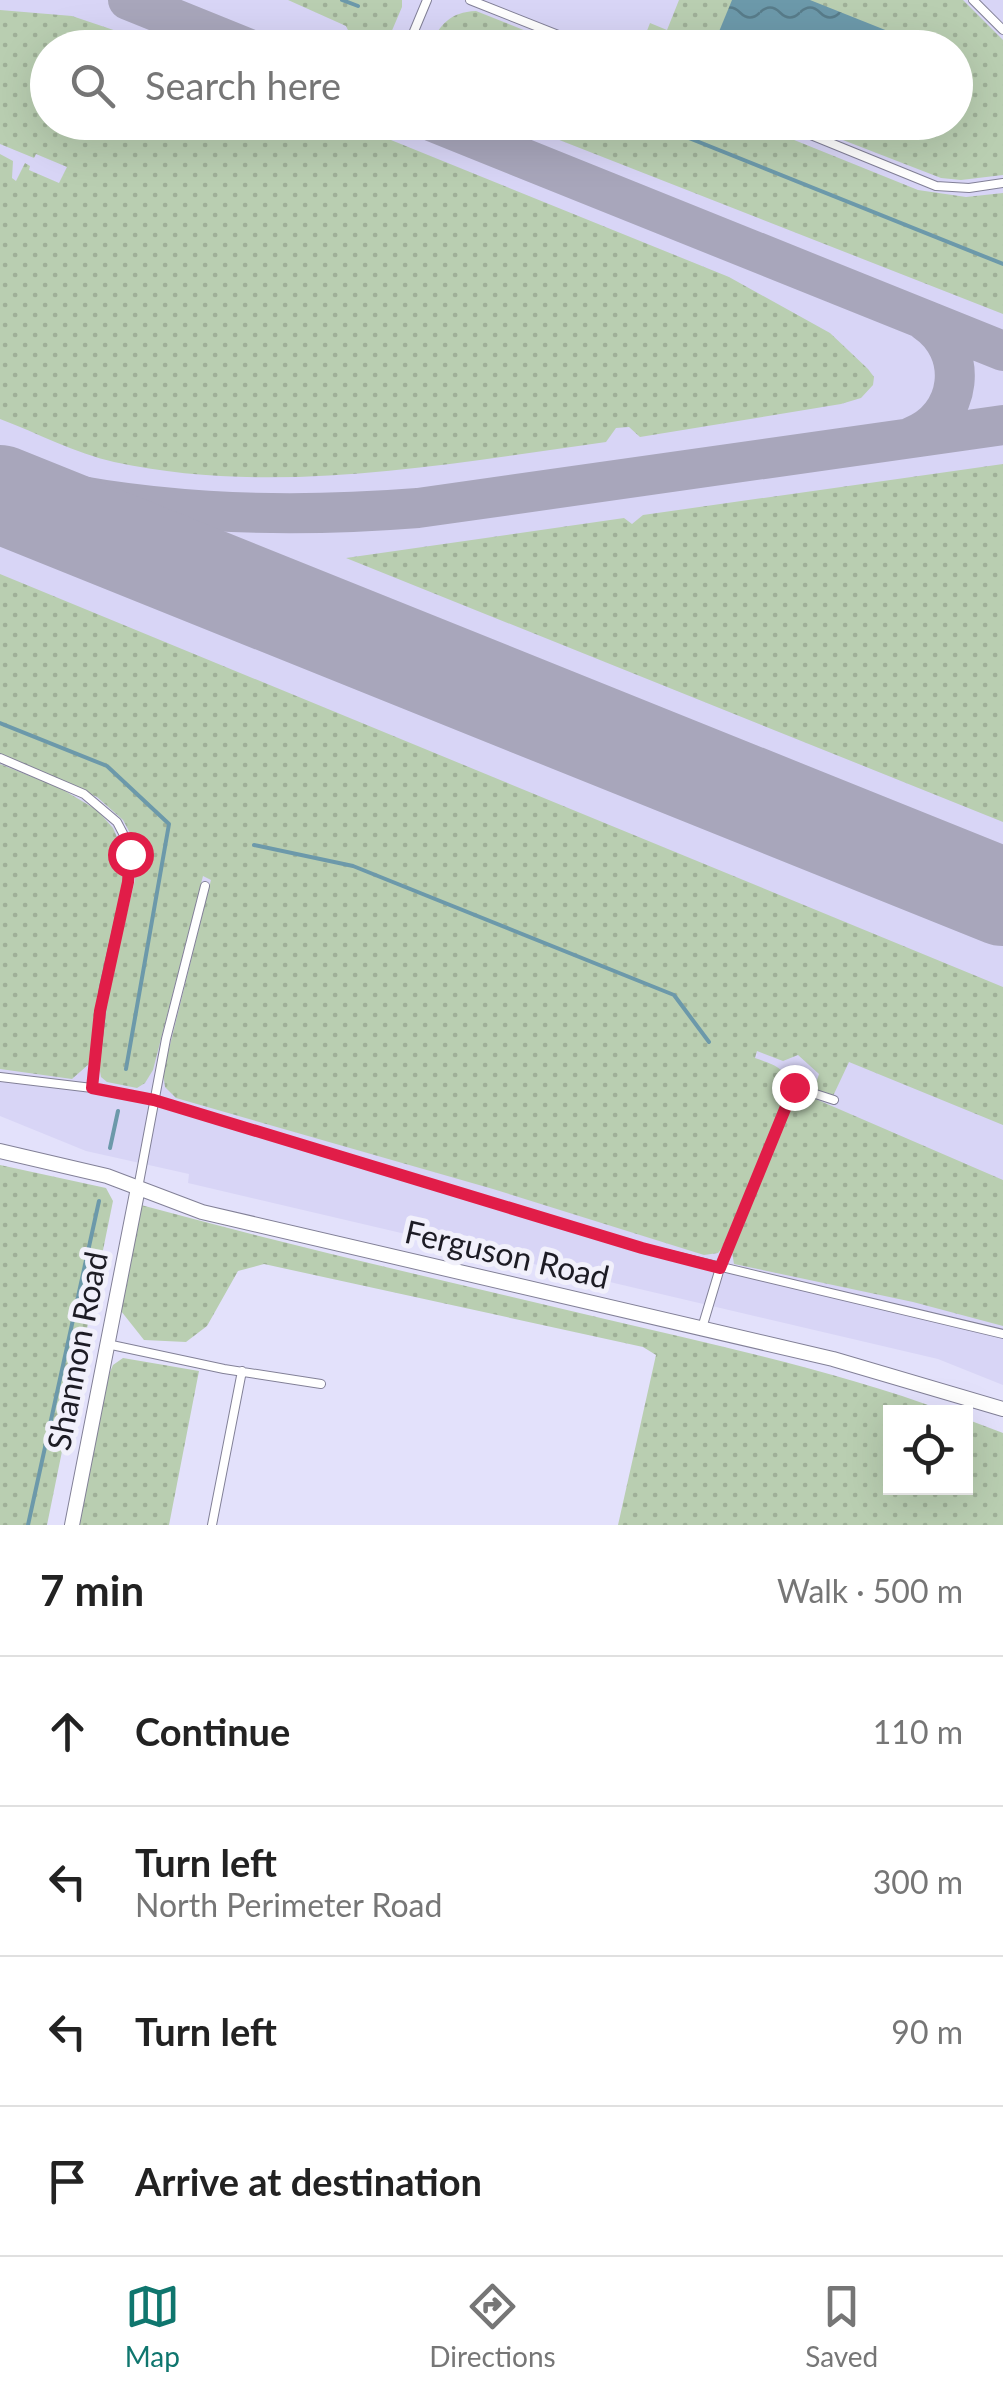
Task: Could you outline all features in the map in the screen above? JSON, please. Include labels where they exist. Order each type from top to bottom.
[{"type":"street","name":"Ferguson Road","points":[[0,1151],[74,1167],[202,1212],[898,1376],[1003,1409]]},
{"type":"street","name":"Shannon Road","points":[[72,1525],[138,1188]]},
{"type":"lane","points":[[414,30],[426,0]]},
{"type":"lane","points":[[470,0],[546,30]]},
{"type":"lane","points":[[973,0],[1003,30]]},
{"type":"lane","points":[[822,140],[936,186],[1003,183]]},
{"type":"lane","points":[[0,758],[84,794],[117,822],[127,841],[128,882],[104,987],[92,1088]]},
{"type":"lane","points":[[138,1188],[166,1039],[205,886]]},
{"type":"lane","points":[[702,1328],[720,1268],[800,1072]]},
{"type":"lane","points":[[0,1077],[154,1100],[642,1248],[1003,1334]]},
{"type":"lane","points":[[794,1087],[834,1100]]},
{"type":"lane","points":[[107,1344],[321,1384]]},
{"type":"lane","points":[[212,1525],[242,1371]]},
{"type":"shaded area","points":[[0,0],[1003,0],[1003,1385],[938,1359],[188,1183],[189,1174],[86,1151],[0,1116]]},
{"type":"green space","points":[[288,0],[402,0],[392,30],[348,30]]},
{"type":"green space","points":[[679,0],[963,0],[1003,40],[1003,175],[941,178],[843,140],[973,140],[973,30],[667,30]]},
{"type":"green space","points":[[0,10],[72,16],[114,30],[30,30],[30,140],[391,140],[729,277],[830,333],[868,369],[874,377],[873,385],[861,398],[841,404],[640,437],[629,427],[616,428],[606,442],[360,473],[236,477],[175,472],[99,458],[0,419],[0,154],[13,161],[12,178],[16,181],[25,163],[29,170],[59,183],[67,167],[0,144]]},
{"type":"green space","points":[[476,11],[524,30],[439,30],[459,14]]},
{"type":"green space","points":[[650,23],[667,30],[647,30]]},
{"type":"green space","points":[[559,140],[794,140],[918,190],[966,197],[1003,193],[1003,314]]},
{"type":"green space","points":[[1003,464],[1003,822],[346,558],[624,518],[632,524],[643,515]]},
{"type":"green space","points":[[0,574],[1003,987],[1003,1125],[849,1062],[833,1096],[814,1089],[819,1074],[798,1055],[783,1061],[757,1051],[755,1058],[783,1072],[788,1089],[722,1248],[718,1253],[704,1255],[493,1189],[176,1098],[165,1087],[163,1073],[211,880],[203,876],[153,1070],[137,1088],[107,1082],[101,1077],[98,1060],[113,971],[135,880],[136,844],[123,820],[97,797],[0,754]]},
{"type":"green space","points":[[0,764],[60,788],[97,810],[113,828],[123,851],[124,879],[101,979],[89,1064],[72,1079],[0,1069]]},
{"type":"green space","points":[[799,1097],[811,1097],[1003,1180],[1003,1326],[913,1302],[734,1264],[732,1252],[791,1105]]},
{"type":"green space","points":[[0,1165],[106,1188],[113,1201],[47,1525],[0,1525]]},
{"type":"green space","points":[[141,1205],[778,1360],[927,1405],[883,1405],[883,1495],[973,1495],[973,1422],[1003,1433],[1003,1525],[618,1525],[656,1355],[643,1347],[264,1264],[238,1271],[207,1326],[186,1342],[144,1340],[121,1311]]},
{"type":"green space","points":[[123,1358],[199,1371],[169,1525],[78,1525],[106,1381],[113,1365]]},
{"type":"water","points":[[732,0],[810,0],[885,30],[720,30]]},
{"type":"waterway","points":[[342,0],[358,6]]},
{"type":"waterway","points":[[694,140],[1003,264]]},
{"type":"waterway","points":[[0,723],[107,766],[169,824],[126,1069]]},
{"type":"waterway","points":[[254,845],[353,866],[674,995],[709,1042]]},
{"type":"waterway","points":[[110,1148],[118,1111]]},
{"type":"waterway","points":[[28,1525],[99,1201]]},
{"type":"taxiway","points":[[128,0],[202,30]]},
{"type":"taxiway","points":[[478,140],[1003,351]]},
{"type":"taxiway","points":[[911,437],[941,415],[954,383],[949,349],[925,321]]},
{"type":"taxiway","points":[[0,479],[104,500],[208,511],[365,511],[418,508],[1003,425]]},
{"type":"runway","points":[[0,494],[1003,897]]},
{"type":"route","points":[[130,854],[128,882],[100,1011],[92,1088],[154,1100],[642,1248],[720,1268],[794,1087]]}]
